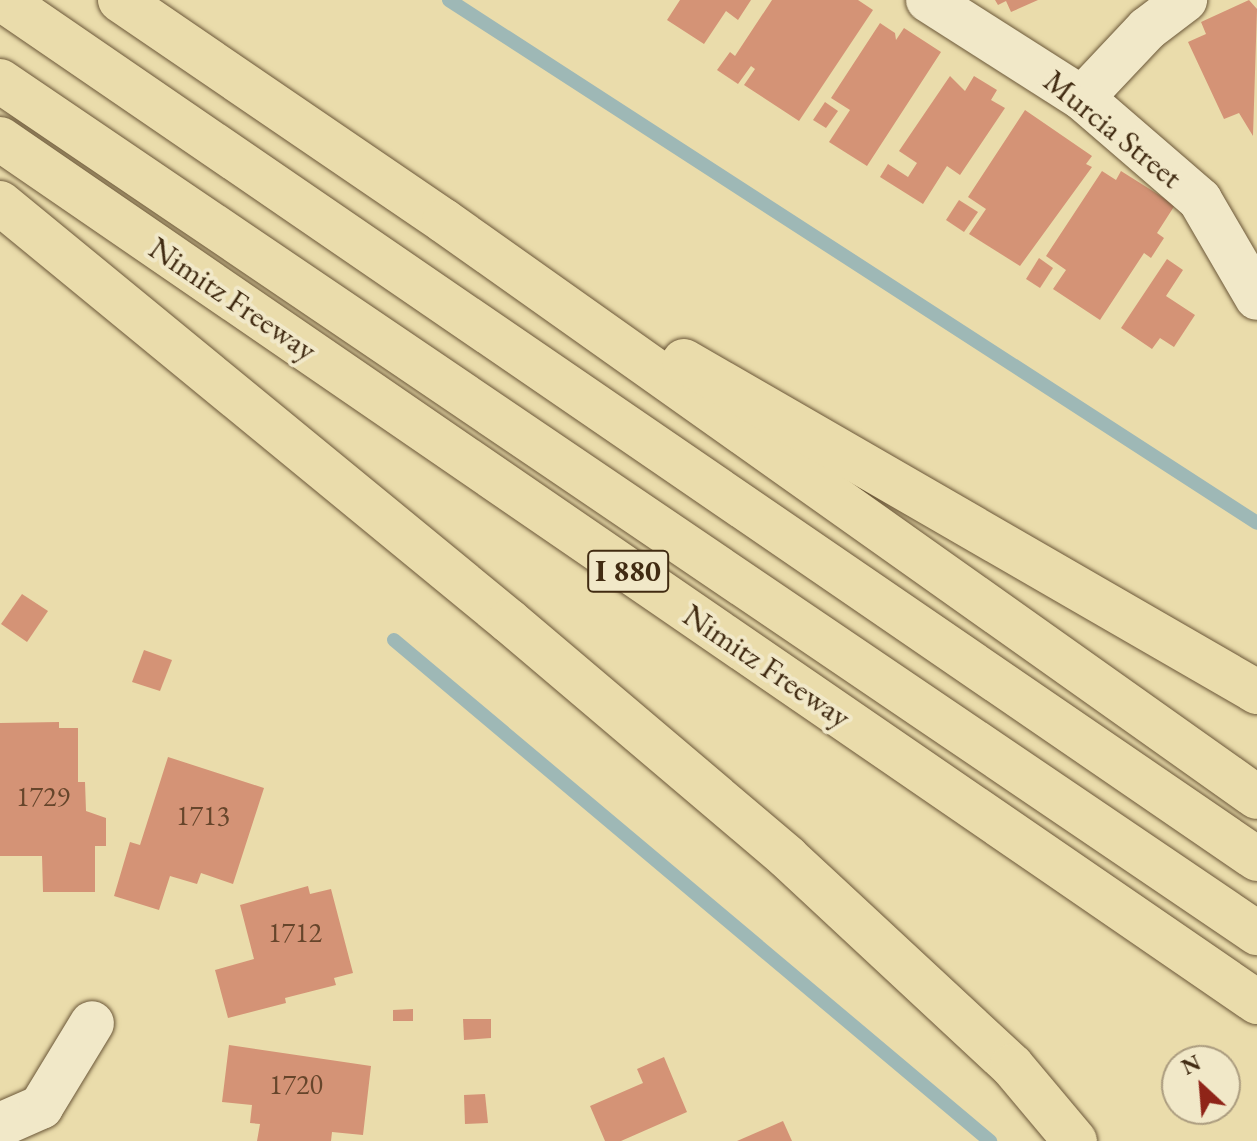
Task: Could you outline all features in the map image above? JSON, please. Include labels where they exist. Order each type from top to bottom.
[{"type":"highway","points":[[3,0],[1257,859]]},
{"type":"highway","points":[[120,0],[444,221],[1257,797]]},
{"type":"highway","name":"I 880","points":[[0,81],[1257,933]]},
{"type":"highway","name":"Nimitz Freeway","points":[[0,139],[1257,1002]]},
{"type":"highway","points":[[0,203],[509,621],[787,857],[1012,1066],[1075,1141]]},
{"type":"highway","points":[[444,221],[1257,692]]},
{"type":"street","name":"Murcia Street","points":[[928,0],[1082,98],[1200,200],[1257,298]]},
{"type":"street","points":[[1082,98],[1147,29],[1185,0]]},
{"type":"street","points":[[0,1125],[41,1107],[92,1023]]},
{"type":"building","points":[[680,0],[751,0],[738,20],[726,11],[704,44],[667,20]]},
{"type":"building","points":[[772,0],[858,0],[873,10],[799,121],[744,85],[755,69],[751,66],[738,84],[717,70],[730,52],[735,56]]},
{"type":"building","points":[[995,0],[1038,0],[1011,12],[1006,1],[998,5]]},
{"type":"building","points":[[1249,0],[1257,9],[1253,136],[1239,113],[1224,119],[1188,42],[1206,34],[1201,22]]},
{"type":"building","points":[[880,23],[895,33],[896,40],[904,28],[941,52],[867,166],[829,142],[850,110],[831,98]]},
{"type":"building","points":[[950,76],[965,91],[974,76],[997,90],[991,100],[1005,108],[960,175],[947,166],[923,204],[880,177],[888,164],[908,177],[917,163],[899,151]]},
{"type":"building","points":[[825,102],[838,111],[826,128],[813,120]]},
{"type":"building","points":[[1025,110],[1092,156],[1086,164],[1092,167],[1020,266],[969,234],[986,209],[968,197]]},
{"type":"building","points":[[1102,171],[1116,180],[1121,171],[1175,205],[1157,233],[1164,238],[1151,258],[1144,253],[1100,320],[1053,289],[1066,270],[1046,256]]},
{"type":"building","points":[[959,200],[978,212],[964,232],[946,220]]},
{"type":"building","points":[[1039,258],[1053,268],[1040,288],[1026,279]]},
{"type":"building","points":[[1167,259],[1183,270],[1166,296],[1195,315],[1174,347],[1160,338],[1152,349],[1121,328]]},
{"type":"building","points":[[22,594],[48,611],[27,642],[1,624]]},
{"type":"building","points":[[144,650],[172,660],[160,691],[132,682]]},
{"type":"building","points":[[59,722],[59,728],[78,728],[78,782],[85,782],[86,811],[106,818],[106,846],[95,846],[95,892],[43,892],[42,856],[0,856],[0,723]]},
{"type":"building","points":[[168,757],[264,788],[233,884],[201,873],[197,884],[170,876],[159,910],[114,896],[130,842],[140,845]]},
{"type":"building","points":[[308,886],[310,894],[331,889],[353,973],[334,978],[336,985],[285,998],[286,1003],[228,1018],[215,970],[254,959],[240,905]]},
{"type":"building","points":[[413,1009],[413,1021],[393,1021],[393,1010]]},
{"type":"building","points":[[463,1019],[491,1019],[491,1038],[464,1040]]},
{"type":"building","points":[[229,1045],[371,1066],[363,1135],[332,1132],[331,1141],[257,1141],[260,1124],[250,1123],[252,1105],[222,1102]]},
{"type":"building","points":[[664,1057],[687,1112],[621,1141],[605,1141],[590,1106],[643,1083],[637,1069]]},
{"type":"building","points":[[485,1094],[488,1123],[465,1124],[464,1095]]},
{"type":"building","points":[[783,1121],[792,1141],[737,1141]]},
{"type":"waterway","points":[[449,0],[1257,523]]},
{"type":"waterway","points":[[394,640],[990,1141]]}]
